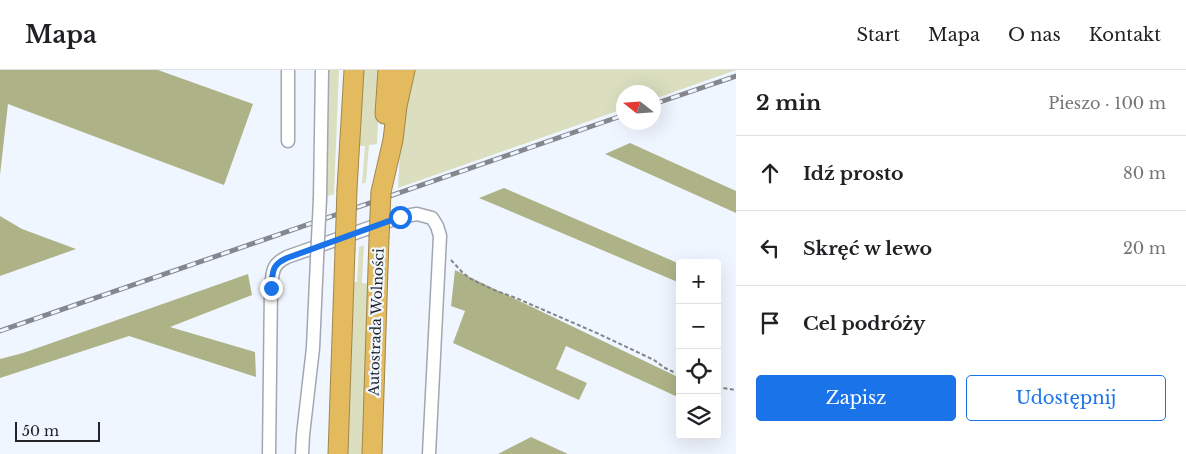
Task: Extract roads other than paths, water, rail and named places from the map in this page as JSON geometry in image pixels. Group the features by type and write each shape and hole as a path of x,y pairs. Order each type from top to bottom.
{"highway":[{"path":"338,454 344,250 354,70"},
{"name":"Autostrada Wolności","path":"372,454 379,238 388,70"},
{"path":"383,181 393,140 397,106 405,70"}],"street":[{"path":"288,70 288,141"},
{"path":"302,454 313,348 320,199 322,70"},
{"path":"269,454 271,288 273,270 279,262 287,258 400,217 417,214 432,218 440,236 429,454"}],"railway":[{"path":"661,102 736,76"},
{"path":"0,331 616,118"}]}
